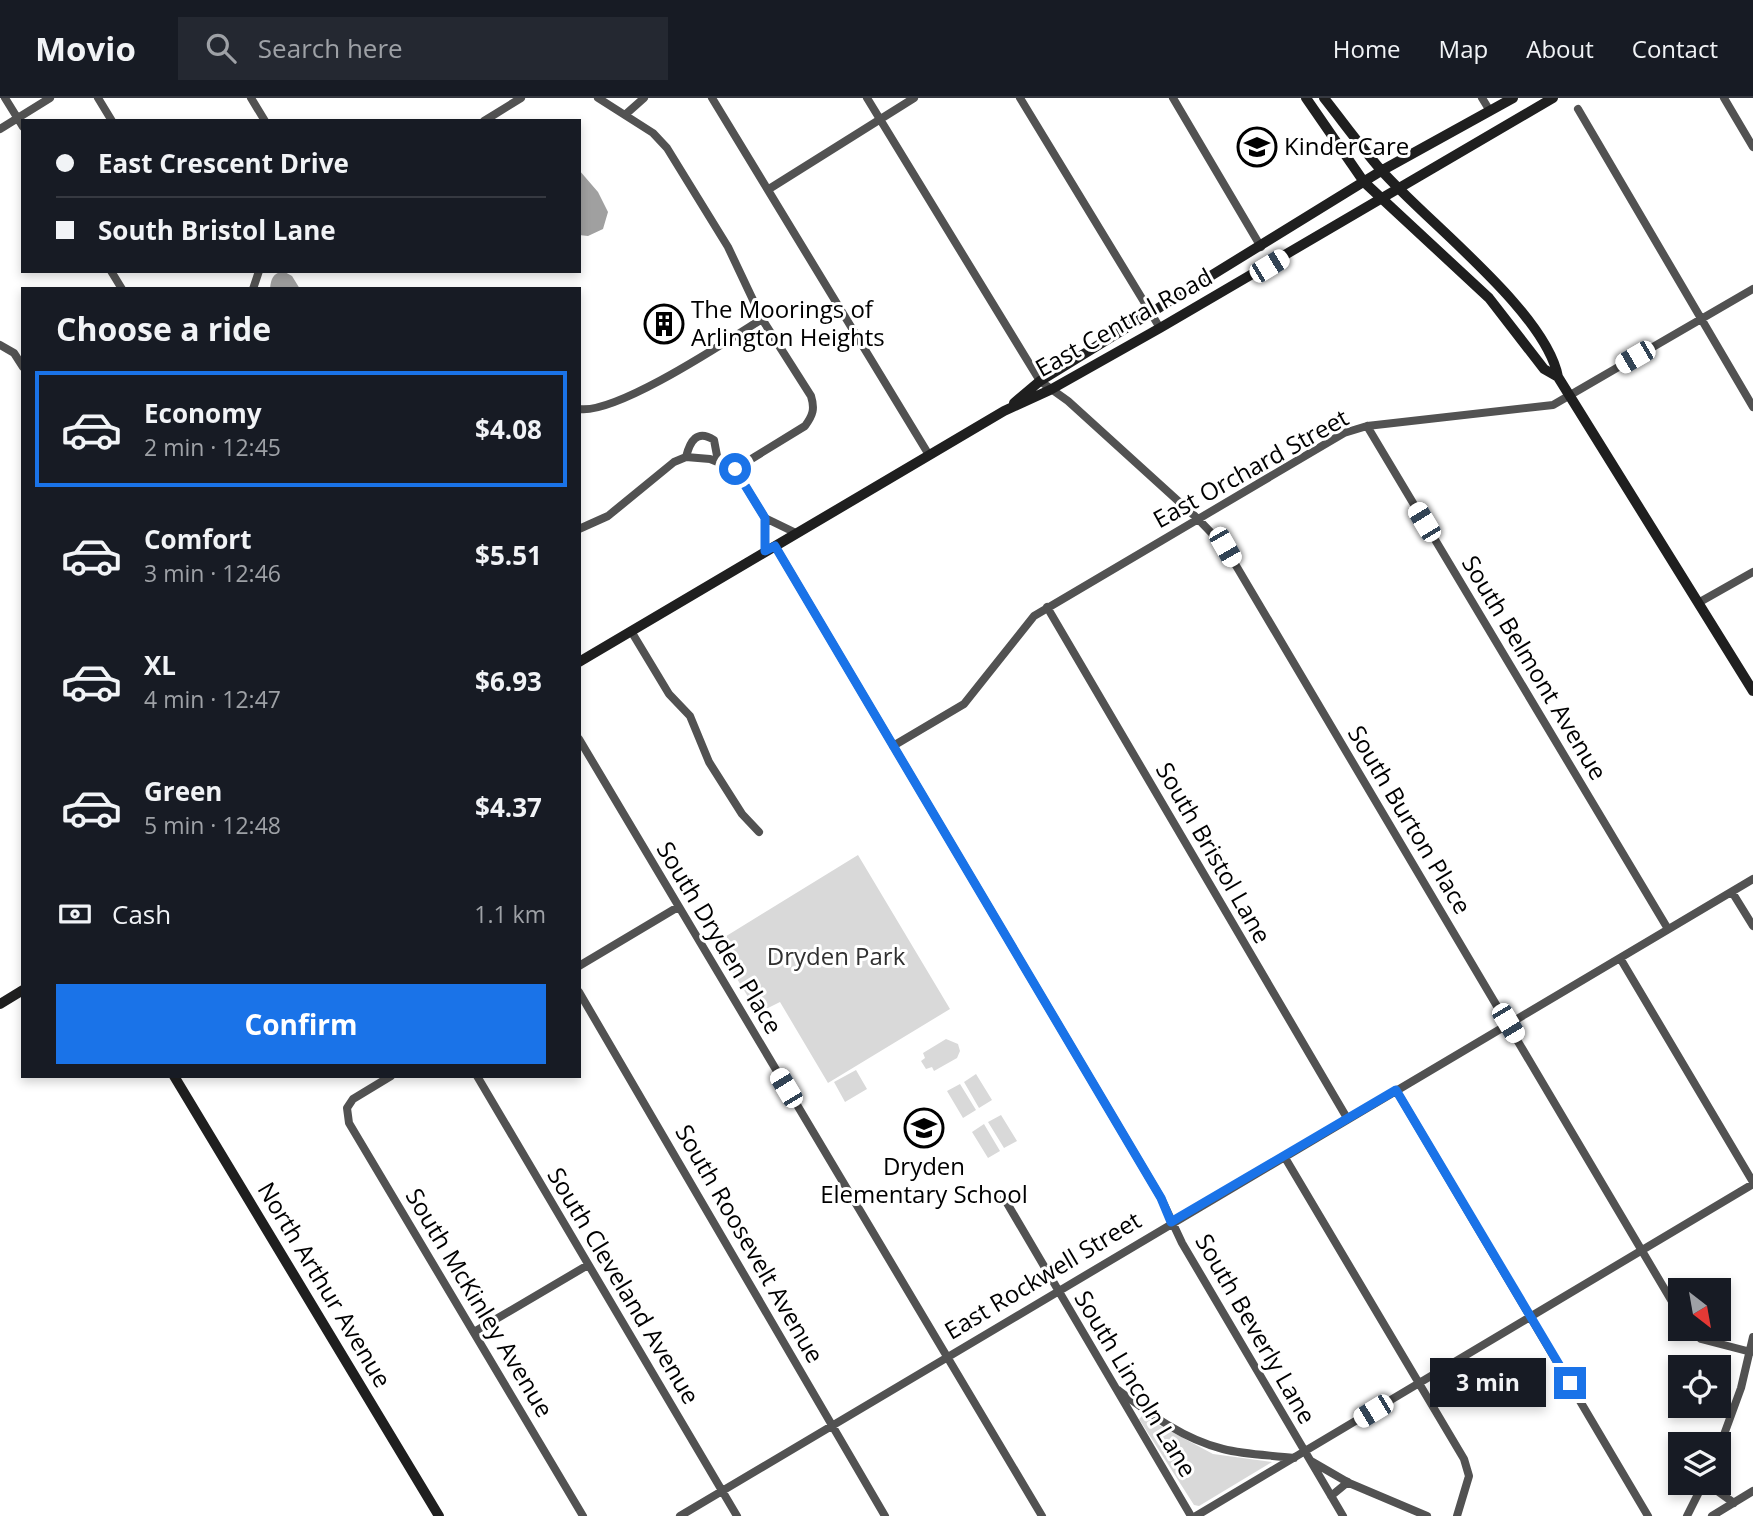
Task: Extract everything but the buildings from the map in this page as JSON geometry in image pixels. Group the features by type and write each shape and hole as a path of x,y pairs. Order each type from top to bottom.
{"main road":[{"path":"1306,98 1364,181 1489,298 1544,369 1558,377"},
{"path":"1324,98 1381,171 1504,290 1555,360 1558,377 1753,691"},
{"name":"East Central Road","path":"1004,411 1040,381 1364,181 1513,98"},
{"name":"East Central Road","path":"581,661 1004,411 1050,390 1160,328 1553,98"},
{"path":"0,1004 21,991"},
{"name":"North Arthur Avenue","path":"175,1078 439,1516"}],"street":[{"path":"5,98 21,124"},
{"path":"0,129 50,98"},
{"path":"98,98 111,119"},
{"path":"251,98 264,119"},
{"path":"487,119 521,98"},
{"path":"598,98 626,114 667,148 728,247 762,319 811,396 812,416 795,433 735,469"},
{"path":"626,114 645,98"},
{"path":"712,98 929,455"},
{"name":"South Burton Place","path":"867,98 1040,381 1068,401 1198,519 1225,547 1668,1294"},
{"path":"769,189 914,98"},
{"path":"1020,98 1160,328"},
{"path":"1173,98 1261,247"},
{"path":"1482,98 1490,111"},
{"path":"1724,98 1753,147"},
{"path":"1578,109 1753,407"},
{"name":"East Orchard Street","path":"892,746 964,704 1025,625 1047,607 1344,433 1367,426 1553,405 1753,289"},
{"path":"581,409 603,408 693,362 762,319"},
{"path":"0,345 14,354 21,364"},
{"name":"South Belmont Avenue","path":"1367,426 1668,929"},
{"path":"686,457 691,441 697,436 707,436 714,440 718,449 718,461"},
{"path":"581,528 608,516 665,468 686,457 718,461 735,469 765,518 770,549"},
{"path":"765,518 796,533"},
{"name":"South Beverly Lane","path":"770,549 892,746 1161,1198 1171,1222 1343,1516"},
{"path":"1698,603 1753,572"},
{"name":"South Bristol Lane","path":"1047,607 1347,1118"},
{"path":"631,631 669,694 690,716 709,762 736,804 759,832"},
{"name":"South Dryden Place","path":"581,743 1042,1516"},
{"name":"East Rockwell Street","path":"680,1516 1171,1222 1753,879"},
{"path":"1732,891 1753,926"},
{"path":"581,964 678,907"},
{"path":"1193,1516 1753,1183 1620,958"},
{"name":"South Roosevelt Avenue","path":"581,995 885,1516"},
{"name":"South McKinley Avenue","path":"388,1078 353,1099 347,1108 349,1124 583,1516"},
{"name":"South Cleveland Avenue","path":"478,1078 737,1516"},
{"path":"1396,1090 1648,1516"},
{"path":"1284,1156 1467,1467 1469,1476 1457,1516"},
{"name":"South Lincoln Lane","path":"1004,1198 1193,1516"},
{"path":"474,1332 588,1265"},
{"path":"1724,1432 1751,1352 1753,1337"},
{"path":"1709,1341 1751,1352"},
{"path":"1115,1388 1175,1430 1196,1439 1223,1449 1310,1461 1348,1482 1427,1516"},
{"path":"1331,1496 1348,1482"},
{"path":"1712,1516 1753,1491"},
{"path":"1687,1516 1698,1495"},
{"path":"1723,1495 1734,1503"}],"green space":[{"name":"Dryden Park","path":"858,855 950,1009 828,1083 780,1002 758,1013 715,943"},
{"path":"946,1039 958,1044 960,1051 957,1058 934,1071 932,1067 926,1069 921,1061 925,1058 923,1053"},
{"path":"856,1070 867,1089 845,1102 834,1082"},
{"path":"976,1074 992,1100 979,1108 964,1082"},
{"path":"960,1084 976,1110 963,1118 947,1091"},
{"path":"1001,1115 1017,1141 1004,1148 988,1122"},
{"path":"984,1124 1000,1151 988,1158 972,1132"},
{"path":"1142,1416 1213,1454 1272,1462 1199,1506 1194,1505 1139,1419"}],"shaded area":[{"path":"581,172 598,192 608,212 603,229 588,236 581,235"},
{"path":"287,273 292,276 299,287 270,287 273,277"}],"place":[{"name":"KinderCare","path":"1257,147"},
{"name":"The Moorings of Arlington Heights","path":"664,324"},
{"name":"Dryden Elementary School","path":"924,1128"}],"route":[{"path":"735,469 765,518 765,551 775,546 1161,1198 1171,1222 1396,1090 1570,1383"}]}
